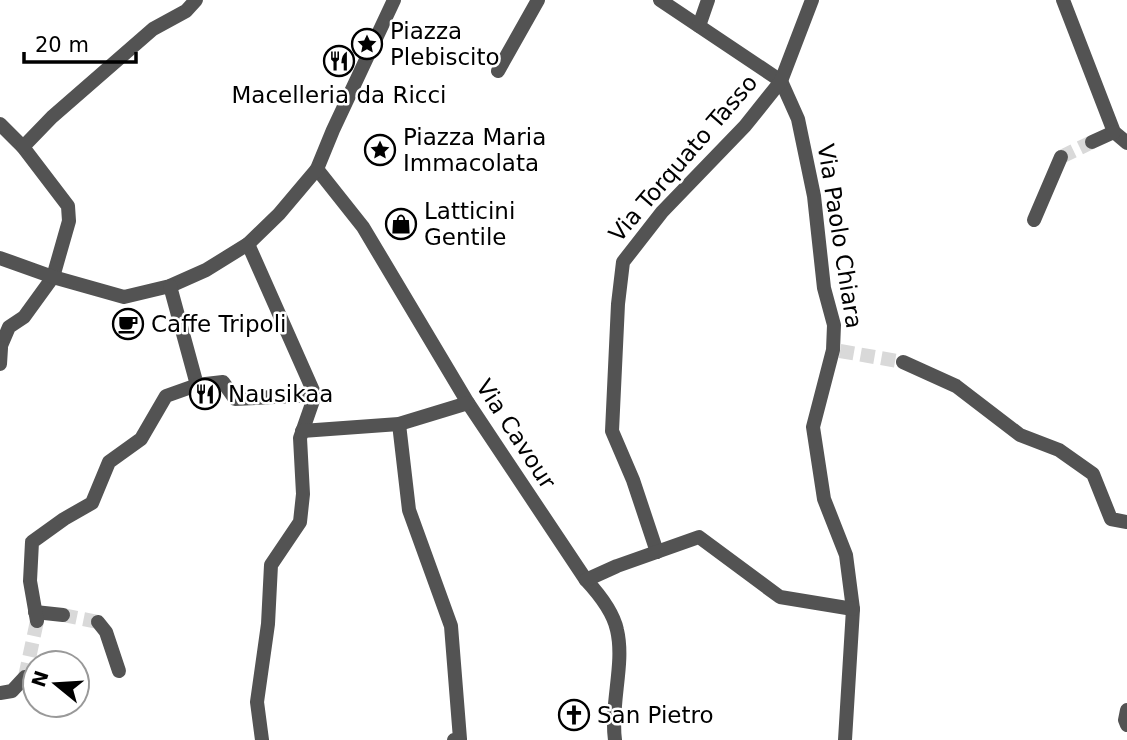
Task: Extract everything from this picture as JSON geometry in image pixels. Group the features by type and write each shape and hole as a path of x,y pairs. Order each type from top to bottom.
{"street":[{"path":"23,147 52,117 153,29 186,11 196,0"},
{"path":"0,258 124,298 170,286 206,270 248,244 317,169 394,0"},
{"path":"498,71 538,0"},
{"path":"660,0 781,81"},
{"path":"699,26 708,0"},
{"name":"Via Torquato Tasso","path":"657,552 634,480 612,431 618,304 623,262 662,212 745,126 781,81 812,0"},
{"path":"1063,0 1114,132 1127,143"},
{"name":"Via Paolo Chiara","path":"781,81 798,119 814,196 824,288 834,325 837,350 813,427 824,499 846,555 852,610 845,735"},
{"path":"0,124 23,147 68,206 69,221 53,277 24,317 9,327 0,348 0,364"},
{"path":"1092,142 1114,132"},
{"path":"1034,220 1061,157"},
{"name":"Via Cavour","path":"317,169 363,228 468,403 586,580 603,599 617,630 619,668 614,696 615,740"},
{"path":"248,244 315,395 300,438 303,495 300,522 271,565 268,624 257,702 262,740"},
{"path":"170,286 197,385"},
{"path":"903,362 956,386 1020,435 1059,450 1093,474 1111,519 1127,522"},
{"path":"63,615 36,617 30,580 32,542 92,503 109,462 141,439 166,396 197,385 223,382 235,399 315,395"},
{"path":"302,431 399,425 468,403"},
{"path":"399,425 409,510 451,626 457,739"},
{"path":"586,580 699,537 780,597 852,610"},
{"path":"98,622 106,632 119,671"},
{"path":"0,693 12,691 21,682"},
{"path":"1127,710 1127,725"}],"tunnel":[{"path":"1061,157 1092,142"},
{"path":"840,351 903,362"},
{"path":"63,615 98,622"},
{"path":"31,649 37,621"}],"place":[{"name":"Piazza Plebiscito","path":"367,44"},
{"name":"Macelleria da Ricci","path":"339,61"},
{"name":"Piazza Maria Immacolata","path":"380,150"},
{"name":"Latticini Gentile","path":"401,224"},
{"name":"Caffe Tripoli","path":"128,324"},
{"name":"Nausikaa","path":"205,394"},
{"name":"San Pietro","path":"574,715"}]}
